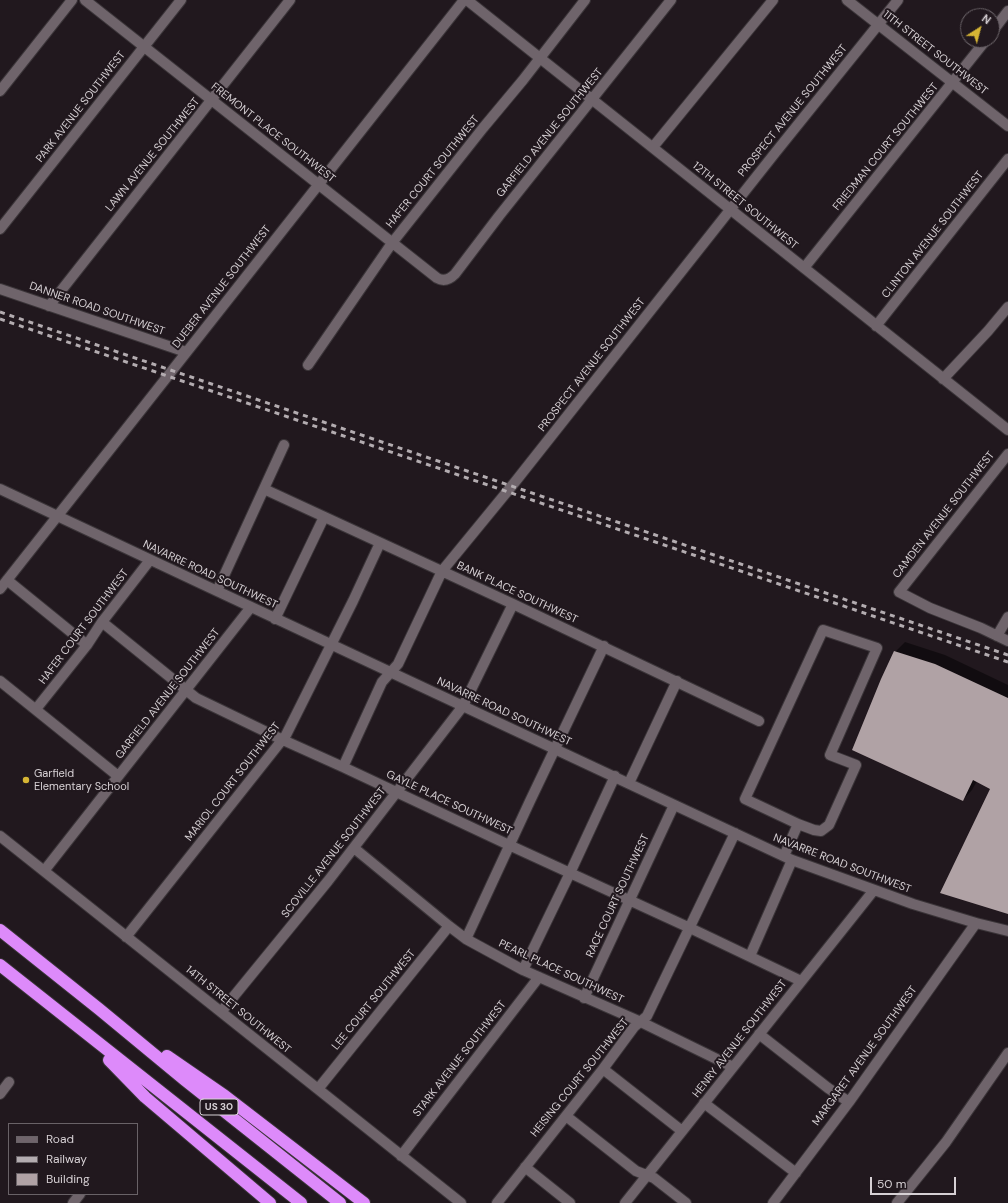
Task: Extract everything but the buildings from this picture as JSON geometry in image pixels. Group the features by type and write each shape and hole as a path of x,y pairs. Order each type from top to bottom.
{"highway":[{"name":"US 30","path":"0,930 340,1203"},
{"name":"US 30","path":"0,965 301,1203"},
{"path":"99,1009 225,1096 364,1203"},
{"path":"74,1024 145,1096 270,1203"}],"street":[{"path":"0,91 72,0"},
{"name":"FREMONT PLACE SOUTHWEST","path":"85,0 437,278 440,280 447,280"},
{"name":"PARK AVENUE SOUTHWEST","path":"0,229 181,0"},
{"name":"LAWN AVENUE SOUTHWEST","path":"49,306 290,0"},
{"name":"DUEBER AVENUE SOUTHWEST","path":"0,589 464,0"},
{"name":"12TH STREET SOUTHWEST","path":"467,0 1008,430"},
{"name":"HAFER COURT SOUTHWEST","path":"308,365 392,243 523,80 584,0"},
{"name":"GARFIELD AVENUE SOUTHWEST","path":"447,280 455,274 499,216 671,0"},
{"path":"653,147 773,0"},
{"name":"11TH STREET SOUTHWEST","path":"847,0 1008,126"},
{"name":"PROSPECT AVENUE SOUTHWEST","path":"343,767 382,682 398,664 442,571 515,482 730,209 898,0"},
{"path":"1000,22 1008,11"},
{"name":"FRIEDMAN COURT SOUTHWEST","path":"804,268 980,48"},
{"name":"CLINTON AVENUE SOUTHWEST","path":"876,326 1008,159"},
{"name":"DANNER ROAD SOUTHWEST","path":"0,289 186,352"},
{"path":"943,379 988,331 1008,307"},
{"path":"217,591 284,446"},
{"name":"CAMDEN AVENUE SOUTHWEST","path":"998,636 930,608 899,592 1008,454"},
{"name":"NAVARRE ROAD SOUTHWEST","path":"0,489 788,858 913,904 1008,931"},
{"name":"BANK PLACE SOUTHWEST","path":"264,489 604,646 760,721"},
{"path":"275,618 324,517"},
{"name":"MARIOL COURT SOUTHWEST","path":"126,937 286,736 332,645 380,542"},
{"name":"HAFER COURT SOUTHWEST","path":"36,709 87,645 102,622 150,560"},
{"path":"7,580 87,645"},
{"name":"SCOVILLE AVENUE SOUTHWEST","path":"221,1012 328,881 463,706 513,604"},
{"name":"GARFIELD AVENUE SOUTHWEST","path":"44,871 251,607"},
{"path":"1008,617 998,636 1008,641"},
{"name":"GAYLE PLACE SOUTHWEST","path":"102,622 196,698 283,740 398,792 509,846 630,900 801,981"},
{"path":"823,630 877,648 830,755 856,765 829,825 821,830 814,830 798,824 745,799 823,630"},
{"path":"466,939 604,646"},
{"path":"0,681 118,776"},
{"path":"628,783 677,681"},
{"path":"523,970 615,776"},
{"name":"RACE COURT SOUTHWEST","path":"584,998 674,805"},
{"path":"750,956 788,858 798,824"},
{"name":"HEISING COURT SOUTHWEST","path":"497,1203 603,1069 634,1027 647,1016 735,833"},
{"name":"14TH STREET SOUTHWEST","path":"0,836 461,1203"},
{"name":"PEARL PLACE SOUTHWEST","path":"354,848 466,939 523,970 641,1022 733,1066"},
{"name":"HENRY AVENUE SOUTHWEST","path":"625,1203 874,890"},
{"name":"MARGARET AVENUE SOUTHWEST","path":"773,1203 849,1102 976,923"},
{"name":"LEE COURT SOUTHWEST","path":"318,1089 449,926"},
{"name":"STARK AVENUE SOUTHWEST","path":"401,1156 539,977"},
{"path":"758,1034 828,1088 849,1102"},
{"path":"896,1203 946,1142 1008,1053"},
{"path":"603,1069 682,1131"},
{"path":"0,1094 9,1082"},
{"path":"704,1103 796,1173"},
{"path":"566,1116 636,1171 654,1178 686,1203"},
{"path":"525,1167 570,1203"},
{"path":"73,1203 79,1195"}],"railway":[{"path":"0,312 1008,655"},
{"path":"0,319 1008,662"}],"place":[{"name":"Garfield Elementary School","path":"26,780"}]}
